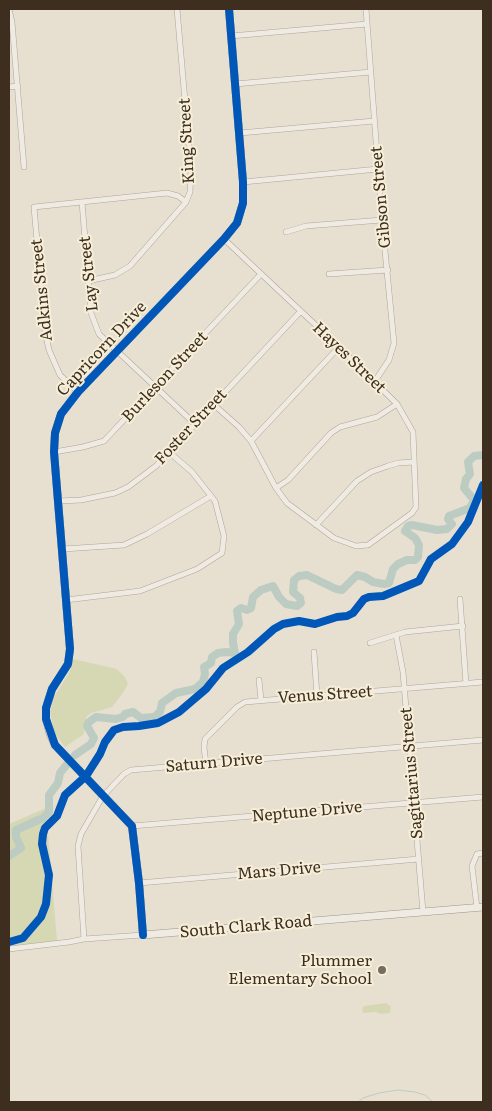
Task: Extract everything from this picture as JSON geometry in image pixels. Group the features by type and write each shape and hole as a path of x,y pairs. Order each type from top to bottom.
{"street":[{"path":"9,9 12,22 24,168"},
{"name":"King Street","path":"88,281 115,275 130,266 186,202 190,192 191,170 177,9"},
{"name":"Capricorn Drive","path":"132,826 55,745 46,719 46,708 52,689 68,664 70,649 54,452 55,433 62,414 78,392 224,239 237,222 243,203 243,182 229,9"},
{"name":"Gibson Street","path":"366,9 382,220 394,343 389,360 375,381"},
{"path":"231,36 366,24"},
{"path":"235,84 370,72"},
{"path":"9,87 18,86"},
{"path":"240,134 374,121"},
{"path":"243,182 378,169"},
{"path":"82,202 167,193 178,196 186,202"},
{"name":"Adkins Street","path":"78,392 60,375 49,350 45,332 34,207 82,202"},
{"name":"Lay Street","path":"82,202 91,313 99,334 194,424"},
{"path":"286,232 306,226 382,220"},
{"name":"Hayes Street","path":"224,239 375,381 397,404 413,432 416,507 412,513 368,545 356,546 334,538 316,525"},
{"path":"329,274 388,270"},
{"name":"Burleson Street","path":"54,452 83,448 104,441 261,274"},
{"name":"Foster Street","path":"59,501 81,500 128,488 156,466 300,312"},
{"path":"251,441 339,347"},
{"path":"213,404 239,427 251,441 276,488 287,503 316,525 357,481 372,472 388,466 414,462"},
{"path":"276,488 288,480 332,433 340,427 377,417 397,404"},
{"path":"66,600 140,591 196,570 222,553 224,536 215,501 192,472 169,452"},
{"path":"62,549 124,545 147,534 211,496"},
{"path":"460,599 466,684"},
{"path":"370,643 405,632 463,626"},
{"name":"Sagittarius Street","path":"396,635 401,655 405,689 423,912"},
{"path":"314,652 317,696"},
{"path":"259,680 261,700"},
{"name":"Venus Street","path":"206,764 205,739 237,707 245,702 483,682"},
{"name":"Saturn Drive","path":"84,939 78,846 82,834 103,796 124,774 131,770 483,740"},
{"name":"Neptune Drive","path":"132,826 483,797"},
{"path":"132,826 143,935"},
{"path":"480,908 472,866 477,854 483,852"},
{"name":"Mars Drive","path":"139,883 419,859"},
{"name":"South Clark Road","path":"9,949 84,939 480,908"}],"green space":[{"path":"73,659 117,669 125,677 128,684 112,707 91,713 86,717 84,734 65,747 54,732 50,712 54,697 69,673"},
{"path":"46,808 57,941 9,946 9,824"},
{"path":"386,1003 391,1007 390,1013 363,1013 362,1009 364,1006"}],"waterway":[{"path":"75,755 91,744 94,738 87,726 96,717 116,719 133,712 141,718 154,717 160,712 162,703 176,693 195,689 203,682 204,667 211,663 212,657 218,653 235,653 233,634 239,624 237,611 241,608 247,610 251,608 253,597 261,590 273,586 279,597 286,604 297,606 301,603 300,598 293,592 294,580 299,576 307,575 342,590 357,575 373,582 389,583 393,569 398,564 407,560 415,560 418,557 419,545 415,538 405,531 408,526 412,525 437,530 447,529 452,524 448,519 449,516 470,508 474,500 464,488 466,479 470,474 468,462 474,456 483,455"},
{"path":"9,856 21,848 16,837 16,830 43,818 49,812 49,795 58,783 60,773 68,763"},
{"path":"358,1102 363,1098 379,1093 398,1090 425,1095 433,1102"}],"cycle path":[{"path":"143,935 132,826 55,745 46,719 46,708 52,689 68,664 70,649 54,452 55,433 61,414 78,392 237,223 243,203 243,182 229,9"},
{"path":"9,942 23,938 41,917 46,904 49,875 42,844 45,828 57,816 65,795 86,776 114,730 123,727 158,723 179,712 206,689 223,668 248,652 274,629 283,624 299,621 315,624 347,616 353,613 364,599 383,596 419,581 431,559 452,544 468,522 483,485"}],"place":[{"name":"Plummer Elementary School","path":"382,970"}]}
